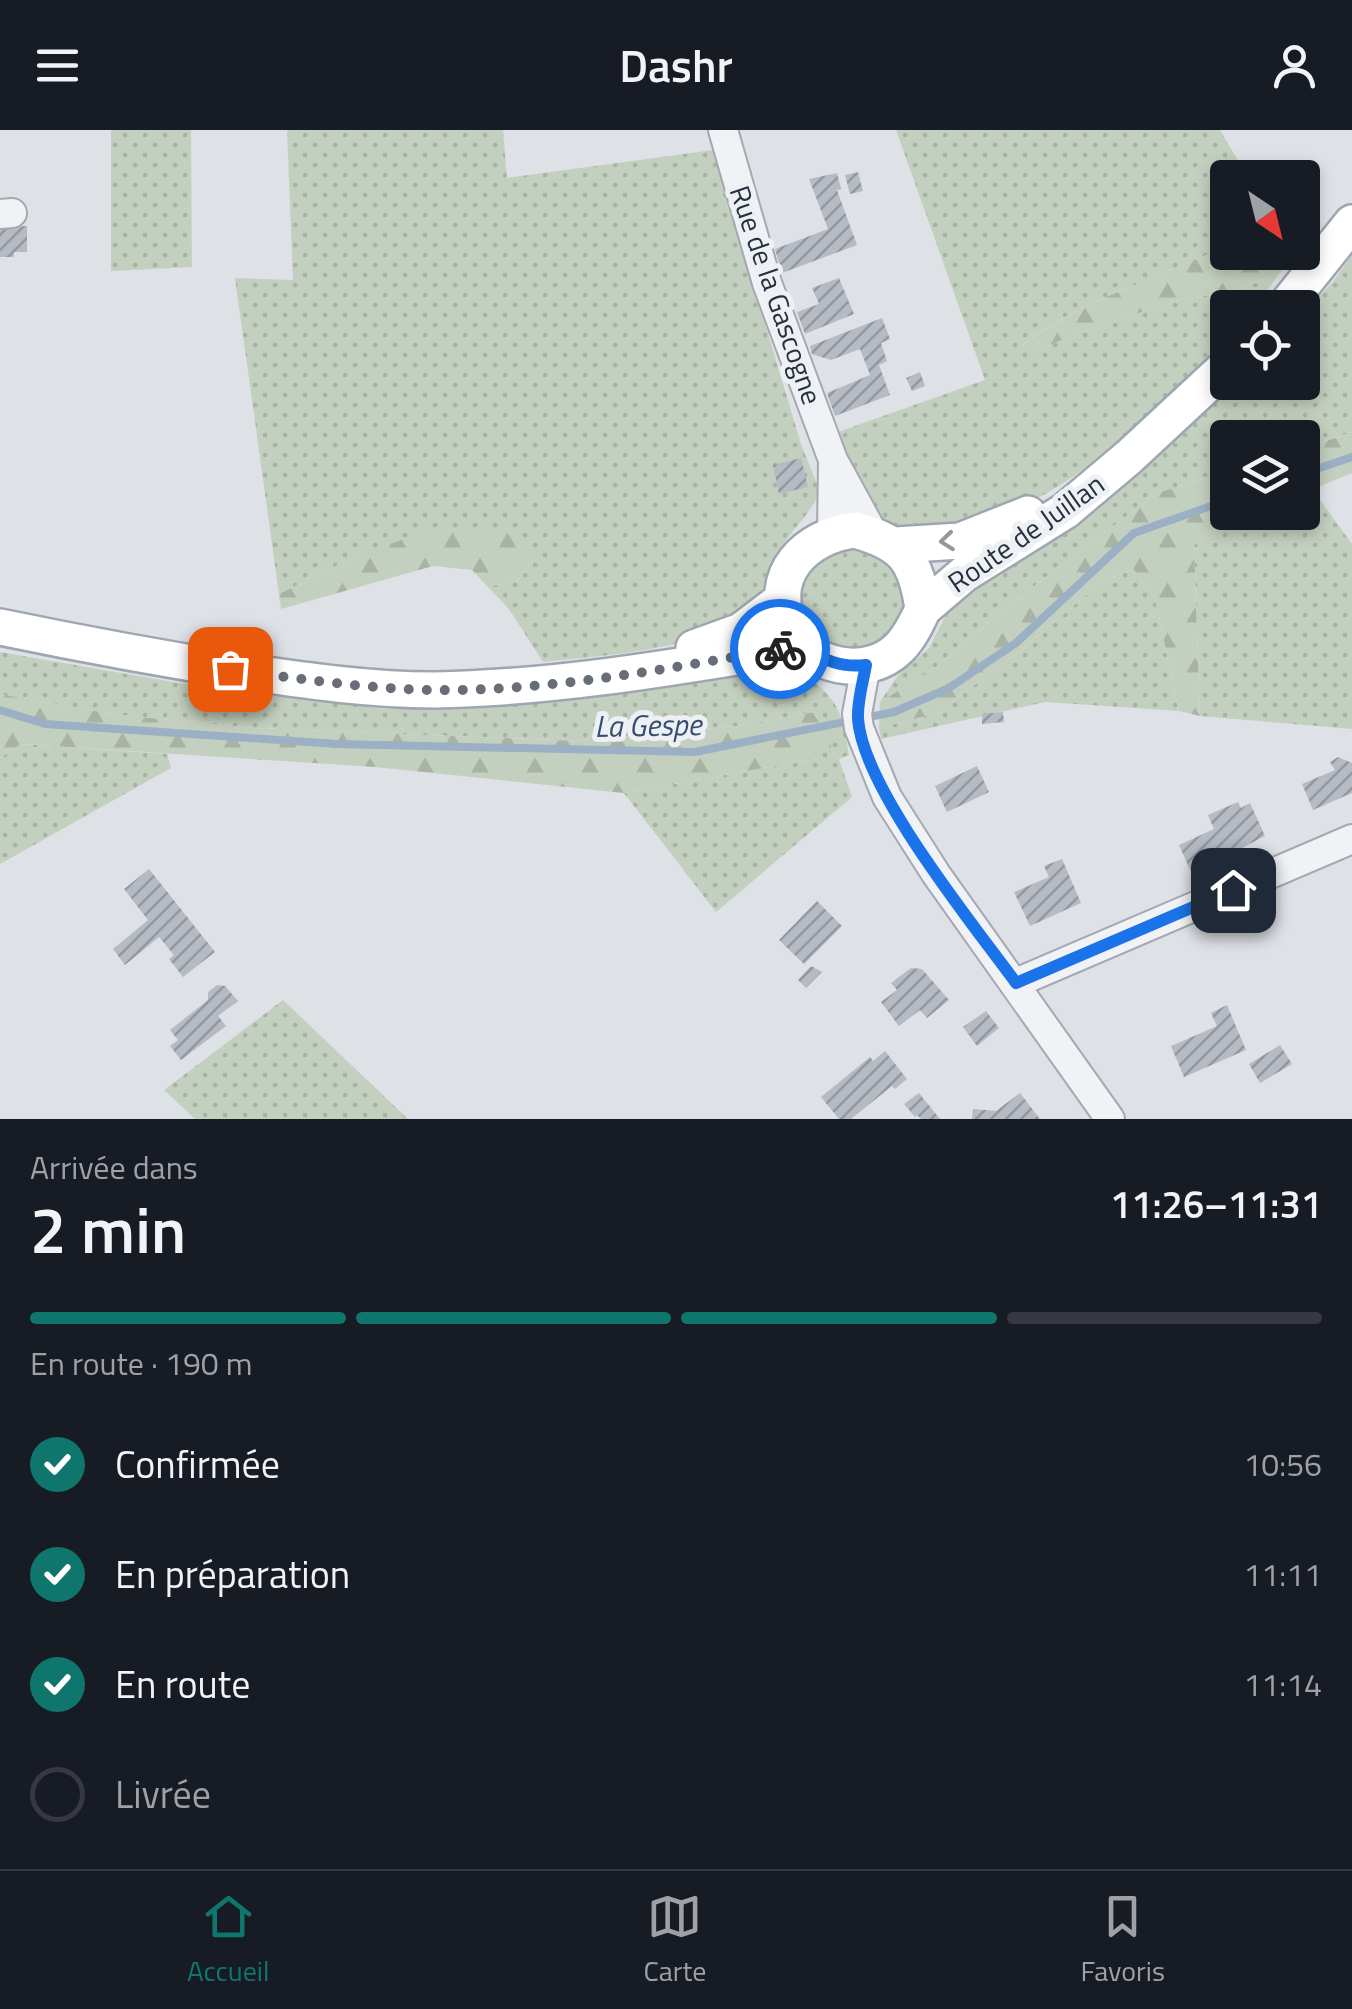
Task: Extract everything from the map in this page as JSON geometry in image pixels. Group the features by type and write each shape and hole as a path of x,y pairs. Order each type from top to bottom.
{"main road":[{"path":"1298,290 1352,223"},
{"name":"Route de Juillan","path":"923,608 964,574 1064,511 1210,381"},
{"name":"Route de Juillan","path":"885,540 960,541 1018,520 1129,457"},
{"path":"855,530 885,540 912,564 923,608 901,646 889,656 850,667 826,662 802,646 789,626 784,599 795,561 811,543 832,533 855,530"},
{"path":"622,675 741,630 784,599"},
{"path":"0,627 161,659 334,685 432,690 521,686 622,675 802,646"}],"street":[{"name":"Rue de la Gascogne","path":"723,130 767,283 833,460 885,540"},
{"name":"Rue de la Gascogne","path":"832,533 833,460"},
{"path":"866,665 860,728 887,797 1110,1119"},
{"path":"1016,983 1352,839"}],"green space":[{"path":"111,130 191,130 192,267 111,271"},
{"path":"287,130 503,130 507,178 713,150 801,444 820,492 782,547 760,594 744,615 726,627 676,644 543,662 509,609 488,587 519,580 536,556 361,554 279,594 235,278 293,280"},
{"path":"896,130 1220,130 1238,160 1210,160 1210,253 1071,314 1022,345 1031,353 1086,330 1185,298 1210,295 1210,357 1132,432 1094,462 1015,510 974,524 933,531 902,532 889,526 869,504 835,433 985,380"},
{"path":"1210,253 1210,270 1282,270 1237,290 1210,290 1210,295 1185,298 1086,330 1031,353 1021,346 1071,314"},
{"path":"1352,255 1352,432 1320,443 1320,420 1210,420 1210,477 1157,493 1003,610 934,669 880,702 899,674 929,648 955,597 1026,552 1168,445 1214,400 1320,400 1320,295"},
{"path":"1279,274 1268,290 1237,290"},
{"path":"1352,432 1352,473 1320,486 1320,443"},
{"path":"1210,477 1210,530 1224,530 1194,545 1200,716 1179,711 1155,598 1133,569 1103,581 937,713 879,728 880,702 934,669 1003,610 1157,493"},
{"path":"1320,500 1352,544 1352,729 1200,716 1194,545 1224,530 1320,530"},
{"path":"433,529 505,533 532,543 536,556 519,580 488,587 472,570 433,566 281,609 279,594 361,554"},
{"path":"857,545 898,565 910,606 889,644 853,655 817,639 808,628 801,603 813,566 834,550"},
{"path":"1133,569 1155,598 1179,711 1045,702 881,739 879,728 937,713 1103,581"},
{"path":"0,652 179,683 384,709 575,696 783,662 812,680 837,708 849,755 839,759 852,797 716,912 624,793 808,760 815,712 738,726 581,741 253,728 119,715 0,694"},
{"path":"0,694 119,715 253,728 580,741 738,726 815,712 832,732 831,747 808,760 624,793 375,767 21,744 0,758"},
{"path":"21,744 167,754 171,768 0,864 0,758"},
{"path":"283,1000 408,1119 195,1119 164,1090"}],"building":[{"path":"858,172 863,191 850,194 845,175"},
{"path":"837,173 841,189 837,190 857,245 782,273 775,249 828,229 809,179"},
{"path":"27,226 27,252 0,257 0,227"},
{"path":"839,278 854,314 805,334 797,312 819,304 812,288"},
{"path":"882,318 890,339 881,343 887,361 879,365 890,395 835,416 827,393 870,375 860,349 831,360 812,354 810,346"},
{"path":"920,372 925,386 912,391 906,378"},
{"path":"801,458 808,487 779,494 773,465"},
{"path":"1003,712 1004,722 982,724 982,714"},
{"path":"1338,757 1352,763 1352,793 1313,810 1302,784 1335,770 1330,762"},
{"path":"977,766 989,792 947,812 935,786"},
{"path":"1238,802 1241,808 1250,803 1265,836 1192,874 1179,845 1214,829 1208,815"},
{"path":"1062,859 1081,903 1030,926 1014,892 1049,877 1044,866"},
{"path":"149,869 215,952 183,977 169,959 174,955 159,937 125,965 113,949 148,920 124,889"},
{"path":"817,901 842,926 804,964 779,940"},
{"path":"811,966 822,972 806,988 798,980"},
{"path":"911,968 922,969 949,1000 927,1018 920,1010 899,1026 881,1002 897,990 891,983"},
{"path":"217,985 225,986 238,1001 218,1016 226,1026 181,1060 170,1046 178,1040 170,1030 208,1000 208,992"},
{"path":"1227,1005 1246,1050 1184,1077 1171,1046 1217,1026 1211,1013"},
{"path":"986,1011 999,1028 977,1046 963,1027"},
{"path":"1280,1045 1292,1064 1260,1083 1249,1064"},
{"path":"885,1051 907,1079 895,1089 892,1086 851,1119 839,1119 821,1097 870,1057 873,1061"},
{"path":"919,1093 940,1119 915,1117 904,1104"},
{"path":"1020,1093 1040,1119 972,1119 973,1109 996,1111"}],"waterway":[{"name":"La Gespe","path":"1320,468 1352,457"},
{"name":"La Gespe","path":"0,710 45,724 336,744 695,752 894,712 949,688 1016,643 1134,533 1210,506"}],"way so far":[{"path":"230,669 334,685 432,690 521,686 622,675 780,649"}],"route":[{"path":"780,649 802,646 826,662 850,667 866,665 857,714 859,728 887,797 936,874 1016,983 1233,890"}]}
